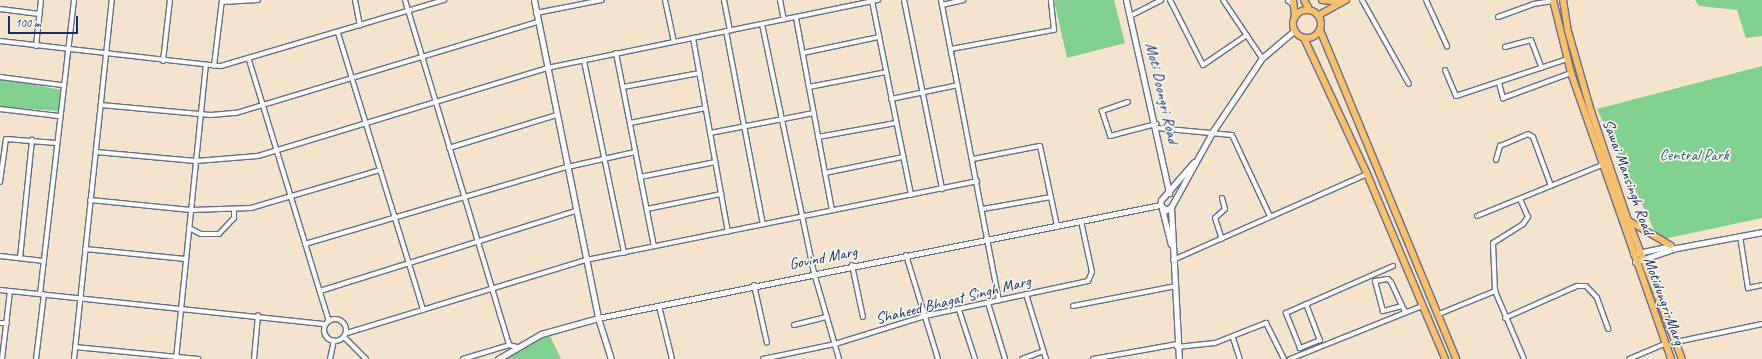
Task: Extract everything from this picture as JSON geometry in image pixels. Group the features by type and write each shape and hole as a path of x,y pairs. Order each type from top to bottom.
{"main road":[{"path":"1304,0 1309,9 1319,15"},
{"path":"1322,0 1344,1"},
{"name":"Sawai Mansingh Road","path":"1563,0 1577,64 1628,220 1682,359"},
{"path":"1291,1 1295,16 1295,30 1304,38 1367,174 1444,359"},
{"path":"1319,15 1344,1"},
{"name":"Motidungri Marg","path":"1553,1 1571,74 1635,262 1671,359"},
{"path":"1295,16 1309,9"},
{"path":"1319,15 1320,30 1439,314 1456,359"},
{"path":"1304,38 1314,36 1320,30"},
{"path":"1383,213 1394,208"},
{"path":"1628,220 1673,247"}],"street":[{"path":"36,46 41,0"},
{"path":"36,359 44,261 62,85 74,0"},
{"path":"74,359 112,0"},
{"path":"163,61 170,0"},
{"path":"214,66 222,1 258,0"},
{"path":"355,0 360,26"},
{"path":"405,0 421,58 509,345"},
{"path":"0,41 106,55 214,66 249,60 444,0"},
{"path":"534,0 598,318 611,359"},
{"path":"536,13 602,0"},
{"path":"665,0 674,42"},
{"path":"724,0 744,128 763,225"},
{"path":"780,0 784,20"},
{"path":"96,152 196,161 243,159 547,68 878,0"},
{"path":"904,0 942,188"},
{"path":"963,0 942,2 999,300"},
{"path":"951,49 1054,30 1051,0"},
{"name":"Moti Doongri Road","path":"1126,0 1156,126 1168,195"},
{"path":"1130,16 1161,0"},
{"path":"1170,0 1203,65 1247,34"},
{"path":"1224,0 1262,58"},
{"path":"1362,0 1409,84"},
{"path":"1426,0 1447,46"},
{"path":"872,1 911,195"},
{"path":"1498,17 1533,4 1553,1"},
{"path":"0,9 40,14"},
{"path":"796,18 832,210"},
{"path":"101,105 224,115 353,79 538,22"},
{"path":"762,24 814,273 840,359"},
{"path":"1172,204 1213,131 1262,58 1295,30"},
{"path":"338,33 423,309"},
{"path":"803,53 879,37"},
{"path":"693,38 728,232"},
{"path":"1505,47 1530,40 1542,68"},
{"path":"616,54 654,246"},
{"path":"1445,70 1456,96 1499,83 1567,59"},
{"path":"249,60 328,319"},
{"path":"584,61 624,253"},
{"path":"176,358 206,66"},
{"path":"809,87 886,72"},
{"path":"623,87 700,73"},
{"path":"1499,83 1503,98 1571,74"},
{"path":"0,77 62,85"},
{"path":"891,99 958,85"},
{"path":"1128,102 1102,111 1110,136 1156,126 1225,132 1239,143 1270,216"},
{"path":"0,108 59,116"},
{"path":"630,123 706,108"},
{"path":"710,133 744,128 814,113"},
{"path":"449,148 557,115"},
{"path":"818,137 896,123"},
{"path":"1496,160 1500,146 1528,134 1533,137 1551,186"},
{"path":"0,182 6,139 56,143"},
{"path":"20,258 32,140"},
{"path":"973,159 1040,146 1057,226"},
{"path":"305,244 464,196 567,167 605,160 635,152"},
{"path":"825,173 903,157"},
{"path":"1173,248 1161,207 1168,195 1198,157"},
{"path":"640,177 716,162"},
{"path":"1477,216 1602,165"},
{"path":"90,200 191,210 234,210 291,198 380,170"},
{"path":"1173,260 1367,174"},
{"path":"346,333 586,260 977,182"},
{"path":"647,209 721,194"},
{"path":"1168,195 1172,204 1173,260 1176,286 1179,359"},
{"path":"982,209 1051,197"},
{"path":"1222,198 1225,209 1215,218 1222,239"},
{"path":"1520,199 1528,217 1523,224 1493,243 1495,291 1505,318 1524,359"},
{"name":"Govind Marg","path":"498,359 541,334 598,318 852,265 1172,204"},
{"path":"189,228 201,234 219,234 234,218 234,210"},
{"path":"320,291 576,211"},
{"name":"Shaheed Bhagat Singh Marg","path":"763,359 835,344 925,316 959,310 1091,277 1081,221"},
{"path":"1633,254 1641,251 1762,232"},
{"path":"1740,236 1748,288 1762,285"},
{"path":"1635,262 1673,247"},
{"path":"85,249 186,259"},
{"path":"906,255 938,359"},
{"path":"0,256 44,261"},
{"path":"852,265 863,317"},
{"path":"1306,304 1320,340 1300,348 1284,316 1306,304 1393,266"},
{"path":"1402,306 1383,312 1375,281 1388,278 1402,306 1405,313"},
{"path":"754,285 767,343"},
{"path":"1073,306 1176,286"},
{"path":"1505,318 1577,286 1586,286 1597,298 1608,329"},
{"path":"0,290 258,315 323,324"},
{"path":"2,359 10,290"},
{"path":"1439,314 1495,291"},
{"path":"1026,294 1046,359"},
{"path":"988,303 1005,359"},
{"path":"659,306 672,359"},
{"path":"1290,359 1422,306"},
{"path":"959,310 975,359"},
{"path":"254,359 258,315"},
{"path":"794,325 827,317"},
{"path":"323,324 328,319"},
{"path":"328,319 336,320 346,333"},
{"path":"0,323 6,323"},
{"path":"1093,359 1233,338 1266,323 1284,359"},
{"path":"323,324 324,332 334,340 344,338"},
{"path":"1676,342 1762,324"},
{"path":"344,338 346,333"},
{"path":"344,338 366,359"},
{"path":"1233,338 1240,359"},
{"path":"330,359 334,340"},
{"path":"1630,359 1665,344"},
{"path":"463,359 509,345 517,347"},
{"path":"75,348 198,359"},
{"path":"1022,359 1044,352"}],"green space":[{"path":"1054,0 1114,0 1125,43 1067,58"},
{"path":"1695,0 1762,0 1762,36 1746,38 1737,10 1699,6"},
{"name":"Central Park","path":"1762,66 1762,218 1659,240 1597,109"},
{"path":"0,78 61,90 59,111 0,107"},
{"path":"550,336 561,359 506,359 536,338"}]}
